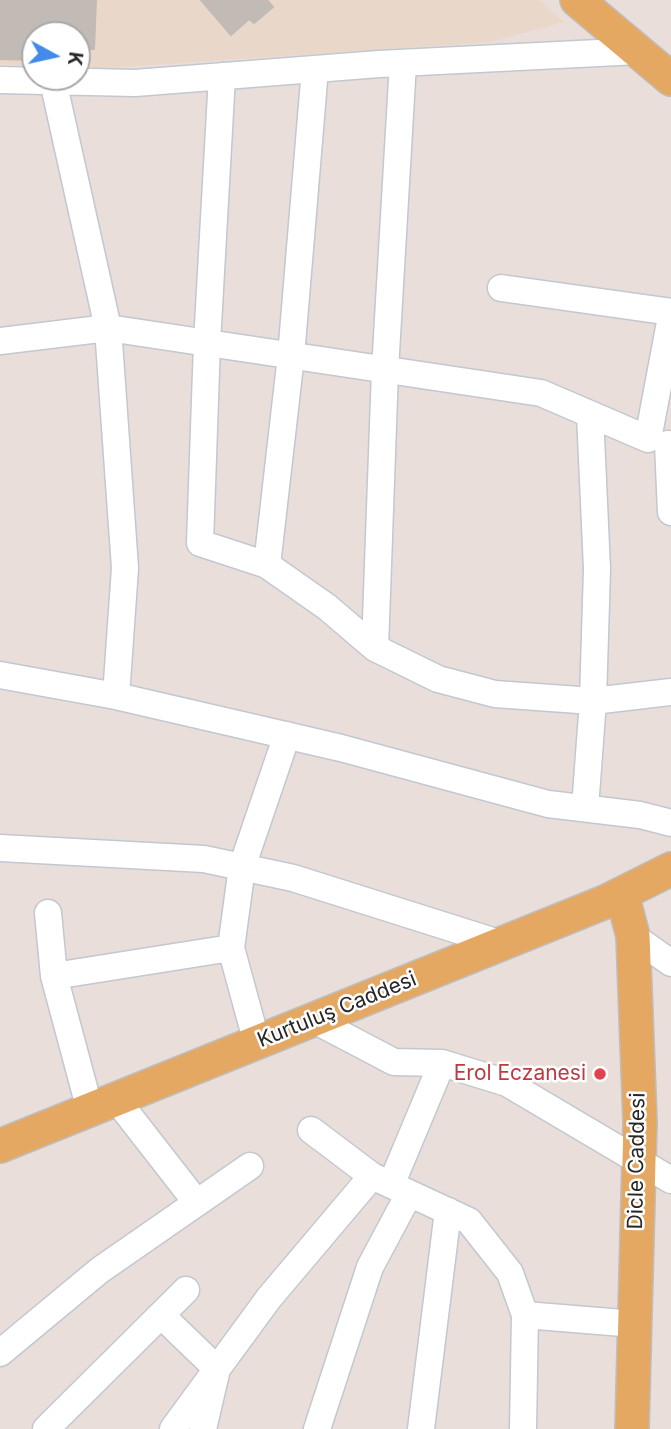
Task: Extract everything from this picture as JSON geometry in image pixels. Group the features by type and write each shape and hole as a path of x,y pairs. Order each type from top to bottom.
{"main road":[{"path":"577,0 671,79"},
{"name":"Kurtuluş Caddesi","path":"0,1146 502,944 622,894 671,869"},
{"name":"Dicle Caddesi","path":"622,894 633,936 640,1122 632,1429"}],"street":[{"path":"91,81 135,82 403,63 638,51"},
{"path":"375,648 385,370 403,63"},
{"path":"267,565 291,356 315,69"},
{"path":"222,76 207,343 200,543 267,565 327,607 375,648 438,679 495,694 593,701 671,692"},
{"path":"0,80 21,80"},
{"path":"55,91 108,328 125,568 116,696"},
{"path":"501,288 671,314 662,443 671,512"},
{"path":"0,341 108,328 541,393 662,443"},
{"path":"585,808 593,701 597,569 590,414"},
{"path":"0,675 116,696 288,735 548,804 640,815 671,823"},
{"path":"257,1043 231,948 242,867 288,735"},
{"path":"0,848 204,859 293,878 502,944"},
{"path":"48,913 54,976 103,1104 197,1203"},
{"path":"633,936 671,963"},
{"path":"54,976 231,948"},
{"path":"314,1020 394,1062 442,1063 507,1083 671,1180"},
{"path":"317,1429 370,1266 391,1185 442,1063"},
{"path":"311,1130 391,1185 468,1221 510,1273 525,1315 523,1429"},
{"path":"0,1353 100,1270 250,1166"},
{"path":"173,1429 269,1298 391,1185"},
{"path":"421,1429 448,1211"},
{"path":"46,1429 186,1290"},
{"path":"161,1315 217,1369"},
{"path":"525,1315 635,1324"},
{"path":"203,1429 217,1369"}],"shaded area":[{"path":"0,0 539,0 564,22 491,42 94,69 91,69 91,21 21,21 21,65 0,64"}],"building":[{"path":"0,0 96,0 94,49 91,49 91,21 21,21 21,60 0,59"},
{"path":"201,0 267,0 273,7 254,23 249,19 231,35"}],"place":[{"name":"Erol Eczanesi","path":"600,1074"}]}
